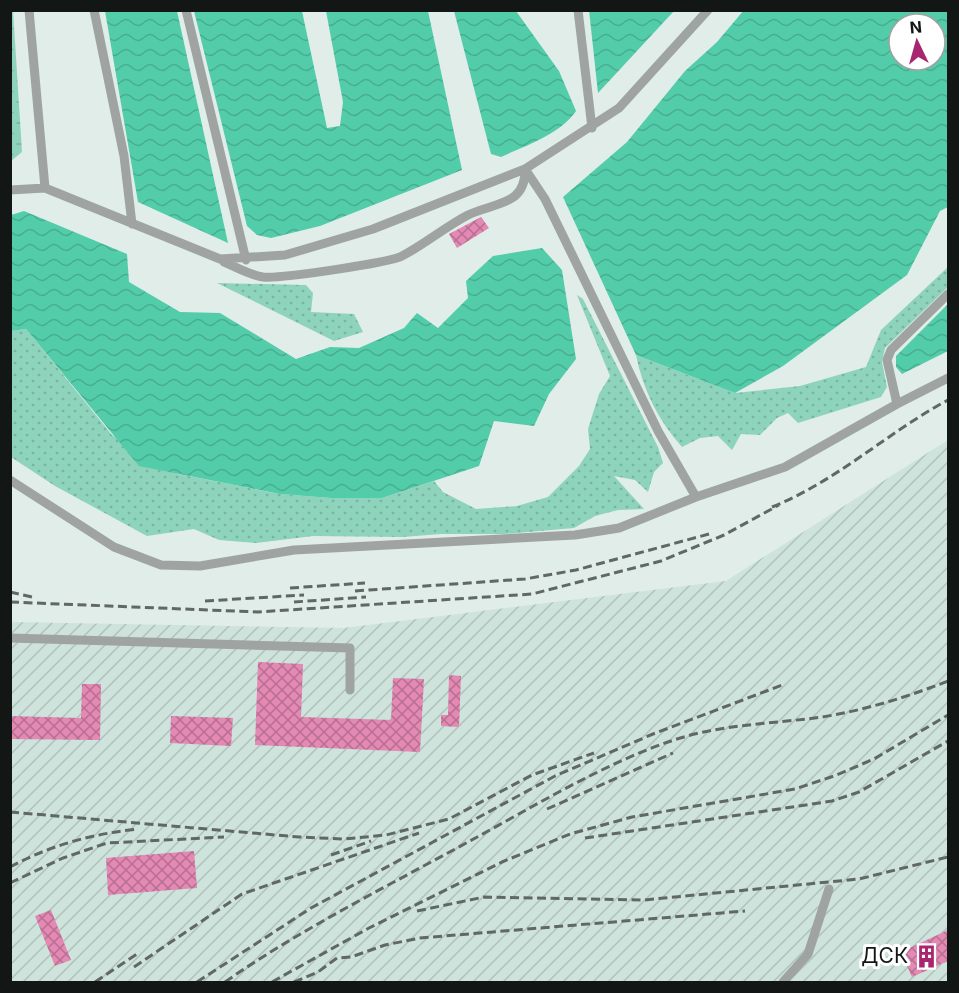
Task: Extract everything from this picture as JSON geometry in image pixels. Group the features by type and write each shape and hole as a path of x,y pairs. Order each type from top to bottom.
{"lane":[{"path":"29,10 45,188"},
{"path":"94,10 124,156 132,224"},
{"path":"186,10 246,260"},
{"path":"578,10 592,128"},
{"path":"220,259 246,260 285,255 373,229 525,169 592,128 619,108 708,10"},
{"path":"10,190 45,188 262,277 286,277 400,257 467,216 511,200 521,193 525,182 525,169"},
{"path":"525,169 545,199 658,431 696,497"},
{"path":"897,404 887,360 891,350 948,294"},
{"path":"10,480 114,547 161,565 200,566 294,550 575,535 619,528 696,497 785,468 897,404 948,378"},
{"path":"10,638 350,648 350,690"},
{"path":"783,982 808,954 829,888"}],"shaded area":[{"path":"948,440 948,982 11,982 11,622 344,628 726,581"}],"green space":[{"path":"13,10 22,152 11,161 10,11"},
{"path":"948,267 948,287 885,348 882,362 887,387 881,397 798,423 788,413 777,418 760,435 741,434 732,450 718,436 700,438 682,447 659,415 647,392 636,355 735,393 800,386 866,367 881,330"},
{"path":"217,283 306,285 313,293 311,312 354,314 363,332 334,341"},
{"path":"577,295 583,299 658,447 663,463 654,472 648,492 635,480 614,476 644,509 618,510 595,516 574,528 504,534 441,534 402,537 313,536 256,543 219,540 194,529 147,536 55,486 11,457 10,331 26,329 112,435 178,474 280,494 331,498 382,498 434,481 443,492 476,509 517,506 548,497 579,466 590,449 588,429 599,394 610,376"}],"water":[{"path":"589,10 674,10 674,11 598,93"},
{"path":"744,10 948,11 948,207 940,211 907,275 783,366 735,393 636,355 563,197 627,142 685,71 717,42"},
{"path":"105,11 177,11 228,243 138,202"},
{"path":"194,11 302,11 327,128 340,126 343,102 326,11 428,11 462,170 320,226 271,238 257,235 247,226"},
{"path":"454,11 516,11 559,71 576,111 561,127 501,157 491,154"},
{"path":"24,211 127,254 129,282 180,312 220,313 296,359 330,347 359,348 404,328 417,313 438,328 468,298 466,281 493,256 542,248 562,270 576,359 549,394 534,426 494,421 479,466 382,498 331,498 280,494 139,466 26,329 11,331 11,215"},
{"path":"948,304 948,351 902,374 896,367 896,356"}],"building":[{"path":"481,217 489,228 457,248 449,234"},
{"path":"258,662 303,664 301,717 391,720 393,678 424,679 420,752 255,745"},
{"path":"449,675 461,676 459,727 441,726 441,715 448,715"},
{"path":"82,684 101,684 100,740 10,739 10,716 81,718"},
{"path":"171,716 233,718 231,746 170,743"},
{"path":"194,851 197,888 108,895 106,858"},
{"path":"51,910 71,960 55,966 35,916"},
{"name":"ДСК","path":"948,930 948,961 912,977 901,952"}],"railway":[{"path":"772,507 818,484 948,400"},
{"path":"10,602 258,612 532,594 661,561 724,535 779,505"},
{"path":"355,591 525,579 576,570 709,534"},
{"path":"290,588 365,583"},
{"path":"10,592 32,597"},
{"path":"205,601 304,595"},
{"path":"294,602 366,597"},
{"path":"225,982 344,909 568,787 645,751 708,731 854,711 902,698 948,681"},
{"path":"197,982 311,908 555,776 653,734 785,684"},
{"path":"272,982 369,928 502,862 570,834 632,817 795,789 874,759 948,715"},
{"path":"585,838 832,801 859,792 948,741"},
{"path":"10,812 299,837 344,839 386,835 449,819 532,775 594,753"},
{"path":"547,809 673,753"},
{"path":"10,867 41,852 72,842 138,829"},
{"path":"134,967 242,894 419,833"},
{"path":"10,883 63,858 107,843 224,837"},
{"path":"331,855 371,841"},
{"path":"417,911 484,897 644,900 859,879 948,857"},
{"path":"294,982 318,972 337,958 351,957 385,945 420,938 745,911"},
{"path":"95,982 140,952"}],"place":[{"name":"ДСК","path":"926,956"}]}
